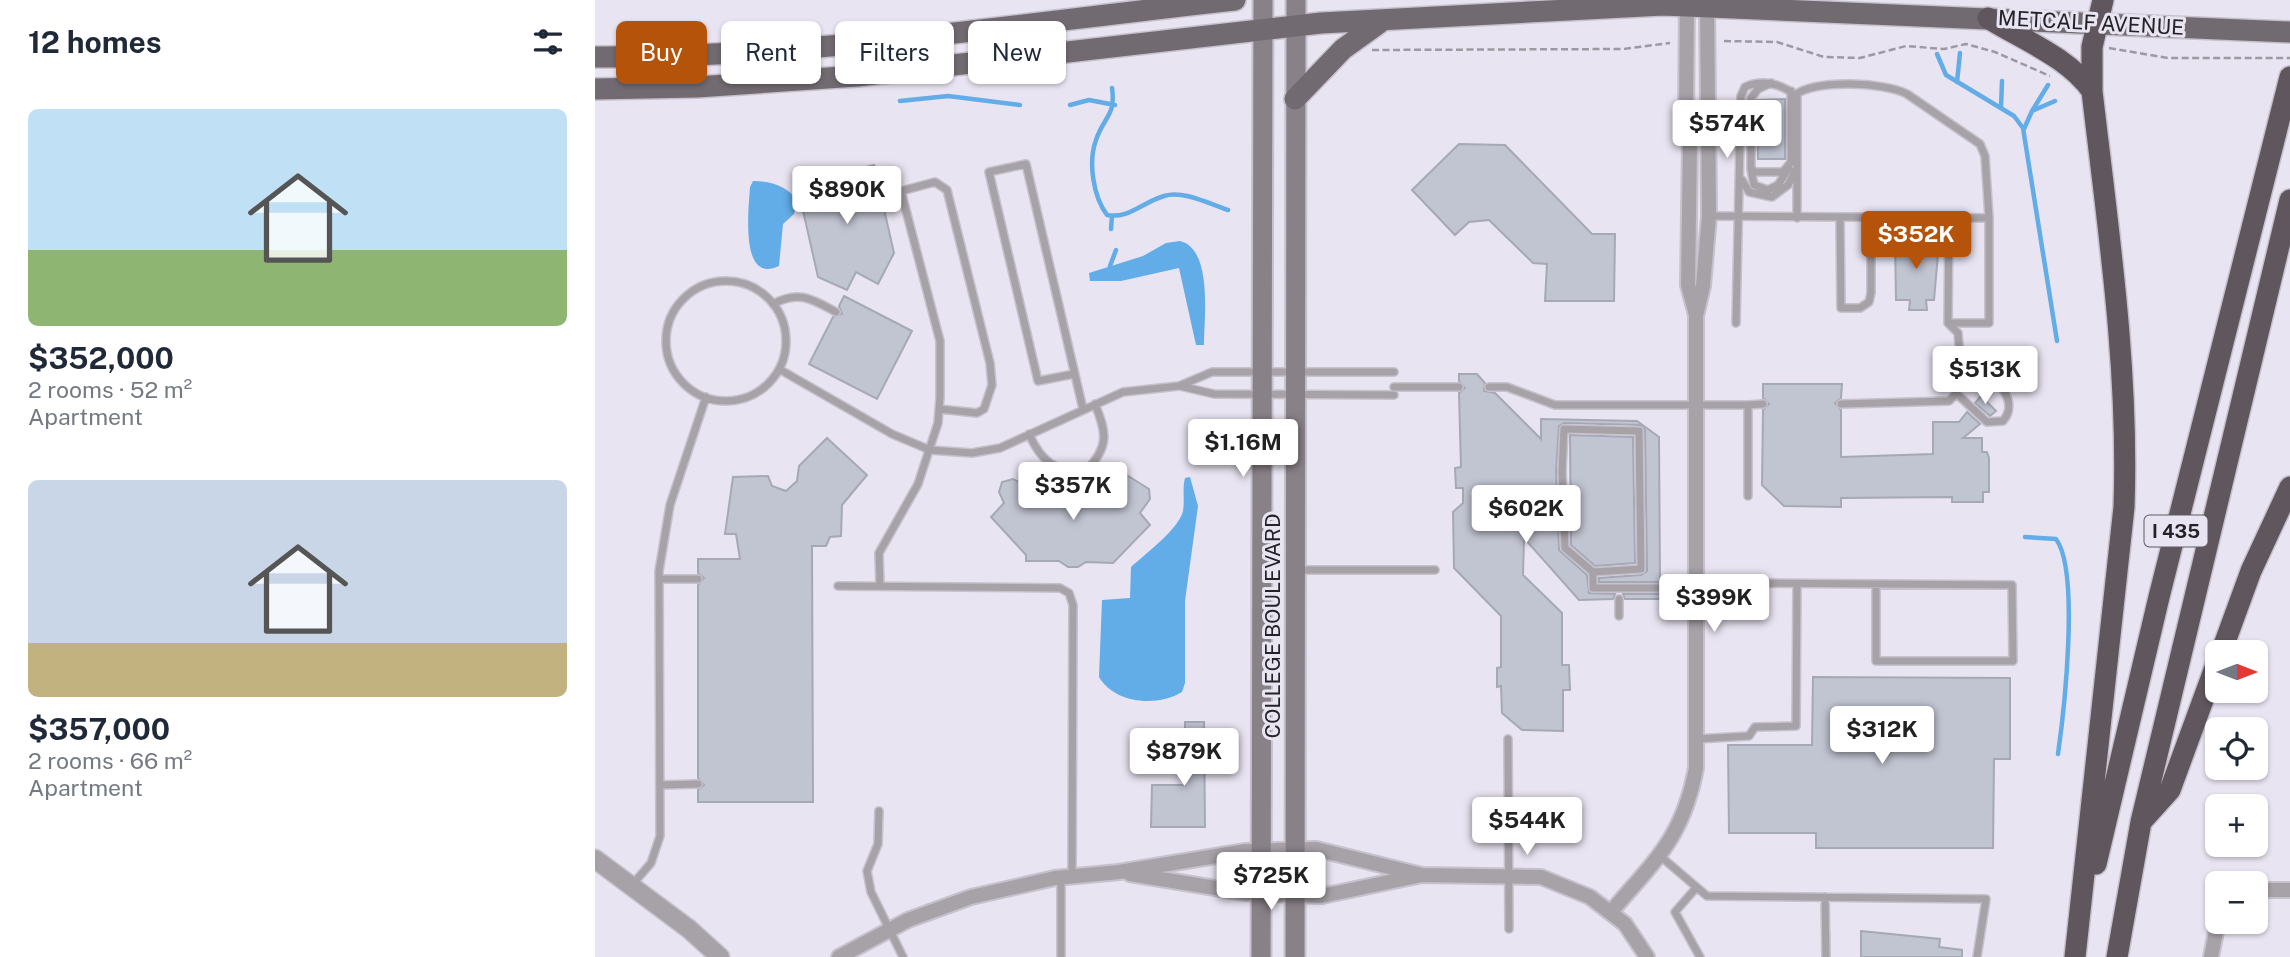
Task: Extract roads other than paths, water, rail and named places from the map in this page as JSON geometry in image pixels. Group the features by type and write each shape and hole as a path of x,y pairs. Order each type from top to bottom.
{"highway":[{"path":"2077,957 2124,507 2126,441 2123,371 2092,91 2092,47 2103,0"},
{"path":"1988,19 2067,64 2080,74 2092,91"},
{"name":"I 435","path":"2077,957 2121,753 2290,78"},
{"name":"I 435","path":"2117,957 2141,822 2290,200"},
{"path":"2226,640 2251,571 2290,487"},
{"path":"2141,822 2170,790 2205,695"}],"main road":[{"path":"595,57 685,56 809,48 1235,0"},
{"name":"COLLEGE BOULEVARD","path":"1261,957 1263,0"},
{"name":"COLLEGE BOULEVARD","path":"1295,957 1296,0"},
{"name":"METCALF AVENUE","path":"595,89 697,87 857,76 1295,26 1697,3 2290,32"},
{"path":"1296,99 1343,49 1382,21"}],"street":[{"path":"1611,912 1660,855 1679,828 1691,796 1696,768 1696,316 1703,286 1709,216 1697,3"},
{"path":"1696,316 1688,285 1690,141 1686,120 1697,3"},
{"path":"839,957 888,930 971,897 1067,876 1119,872 1246,850 1262,852 1316,849 1422,875"},
{"path":"595,859 632,885 720,957"},
{"path":"1119,872 1261,894 1322,896 1422,875 1542,877 1568,885 1611,912 1625,924 1647,957"},
{"path":"2268,890 2290,890"},
{"path":"2211,957 2215,934"}],"lane":[{"path":"1772,83 1758,89 1751,98 1751,168 1754,185 1767,190 1778,185 1794,166"},
{"path":"1736,323 1738,234 1741,217 1741,96 1745,87 1752,84 1772,83 1793,93 1799,105 1794,166 1797,218"},
{"path":"1793,93 1809,87 1831,85 1897,88 1980,144 1985,156 1989,218 1989,323 1948,323"},
{"path":"1074,374 1038,381 989,172 1026,164 1083,409"},
{"path":"1751,168 1755,172 1769,174 1783,172 1794,166"},
{"path":"1741,176 1749,192 1772,197 1788,185 1794,166"},
{"path":"880,586 879,553 918,484 930,450 939,409 940,341 901,191 935,182 947,190 983,327 992,385 984,409 977,413 939,409"},
{"path":"1709,216 1989,218"},
{"path":"1840,218 1842,308 1860,308 1869,302 1871,218"},
{"path":"1841,404 1949,401 1957,394 1960,384 1958,333 1948,323 1949,218"},
{"path":"731,280 754,287 773,304 783,322 786,346 779,369 765,387 744,399 720,401 698,395 679,380 668,359 665,335 672,313 687,294 707,283 731,280"},
{"path":"773,304 787,296 804,295 836,312"},
{"path":"779,369 892,434 930,450 972,453 1000,448 1123,392 1179,386 1212,372 1394,372"},
{"path":"1957,394 1987,422 2003,421 2009,411 2007,397 1999,384 1960,384"},
{"path":"1179,386 1214,394 1394,391 1459,387"},
{"path":"1489,387 1507,387 1555,405 1763,404"},
{"path":"632,885 651,863 660,836 659,579 670,505 706,397"},
{"path":"1029,434 1038,453 1050,465 1061,470 1087,470 1102,453 1104,442 1104,428 1095,404"},
{"path":"1748,405 1748,496"},
{"path":"1593,572 1641,569 1639,431 1564,429 1562,471 1565,548 1593,572 1593,589 1797,584 1876,584 2012,585 2013,661 1876,661 1876,584"},
{"path":"1295,570 1434,570"},
{"path":"659,579 698,579"},
{"path":"1696,739 1749,736 1755,727 1796,726 1797,584"},
{"path":"838,586 1060,587 1069,593 1073,605 1067,876 1061,957"},
{"path":"1619,599 1619,615"},
{"path":"1508,739 1509,929"},
{"path":"660,785 698,784"},
{"path":"879,811 878,844 867,871 871,892 903,957"},
{"path":"1660,855 1707,896 1986,899 1977,957"},
{"path":"1696,888 1675,912 1700,957"},
{"path":"1825,897 1826,957"}],"water":[{"path":"753,181 778,186 789,192 797,202 794,214 783,224 779,266 766,269 757,264 749,241 750,187"},
{"path":"1180,241 1191,247 1202,270 1205,302 1204,345 1196,345 1179,268 1121,281 1090,281 1089,273 1143,256 1166,243"},
{"path":"1190,477 1198,506 1185,601 1185,683 1182,692 1161,700 1126,698 1106,686 1099,677 1102,600 1130,598 1131,567 1175,526 1184,507 1185,478"}],"waterway":[{"path":"1957,82 1960,53"},
{"path":"1937,54 1946,75 2014,116 2023,128 2057,341"},
{"path":"2001,108 2002,81"},
{"path":"2032,111 2048,85"},
{"path":"1112,88 1111,110 1099,132 1092,158 1095,189 1107,215 1122,215 1156,199 1172,195 1188,196 1228,210"},
{"path":"900,101 948,96 1020,105"},
{"path":"1070,105 1089,100 1115,105"},
{"path":"2024,129 2032,111 2055,101"},
{"path":"1111,229 1112,216"},
{"path":"1110,266 1116,250"},
{"path":"2025,537 2056,539 2063,556 2067,580 2068,643 2058,754"}]}
